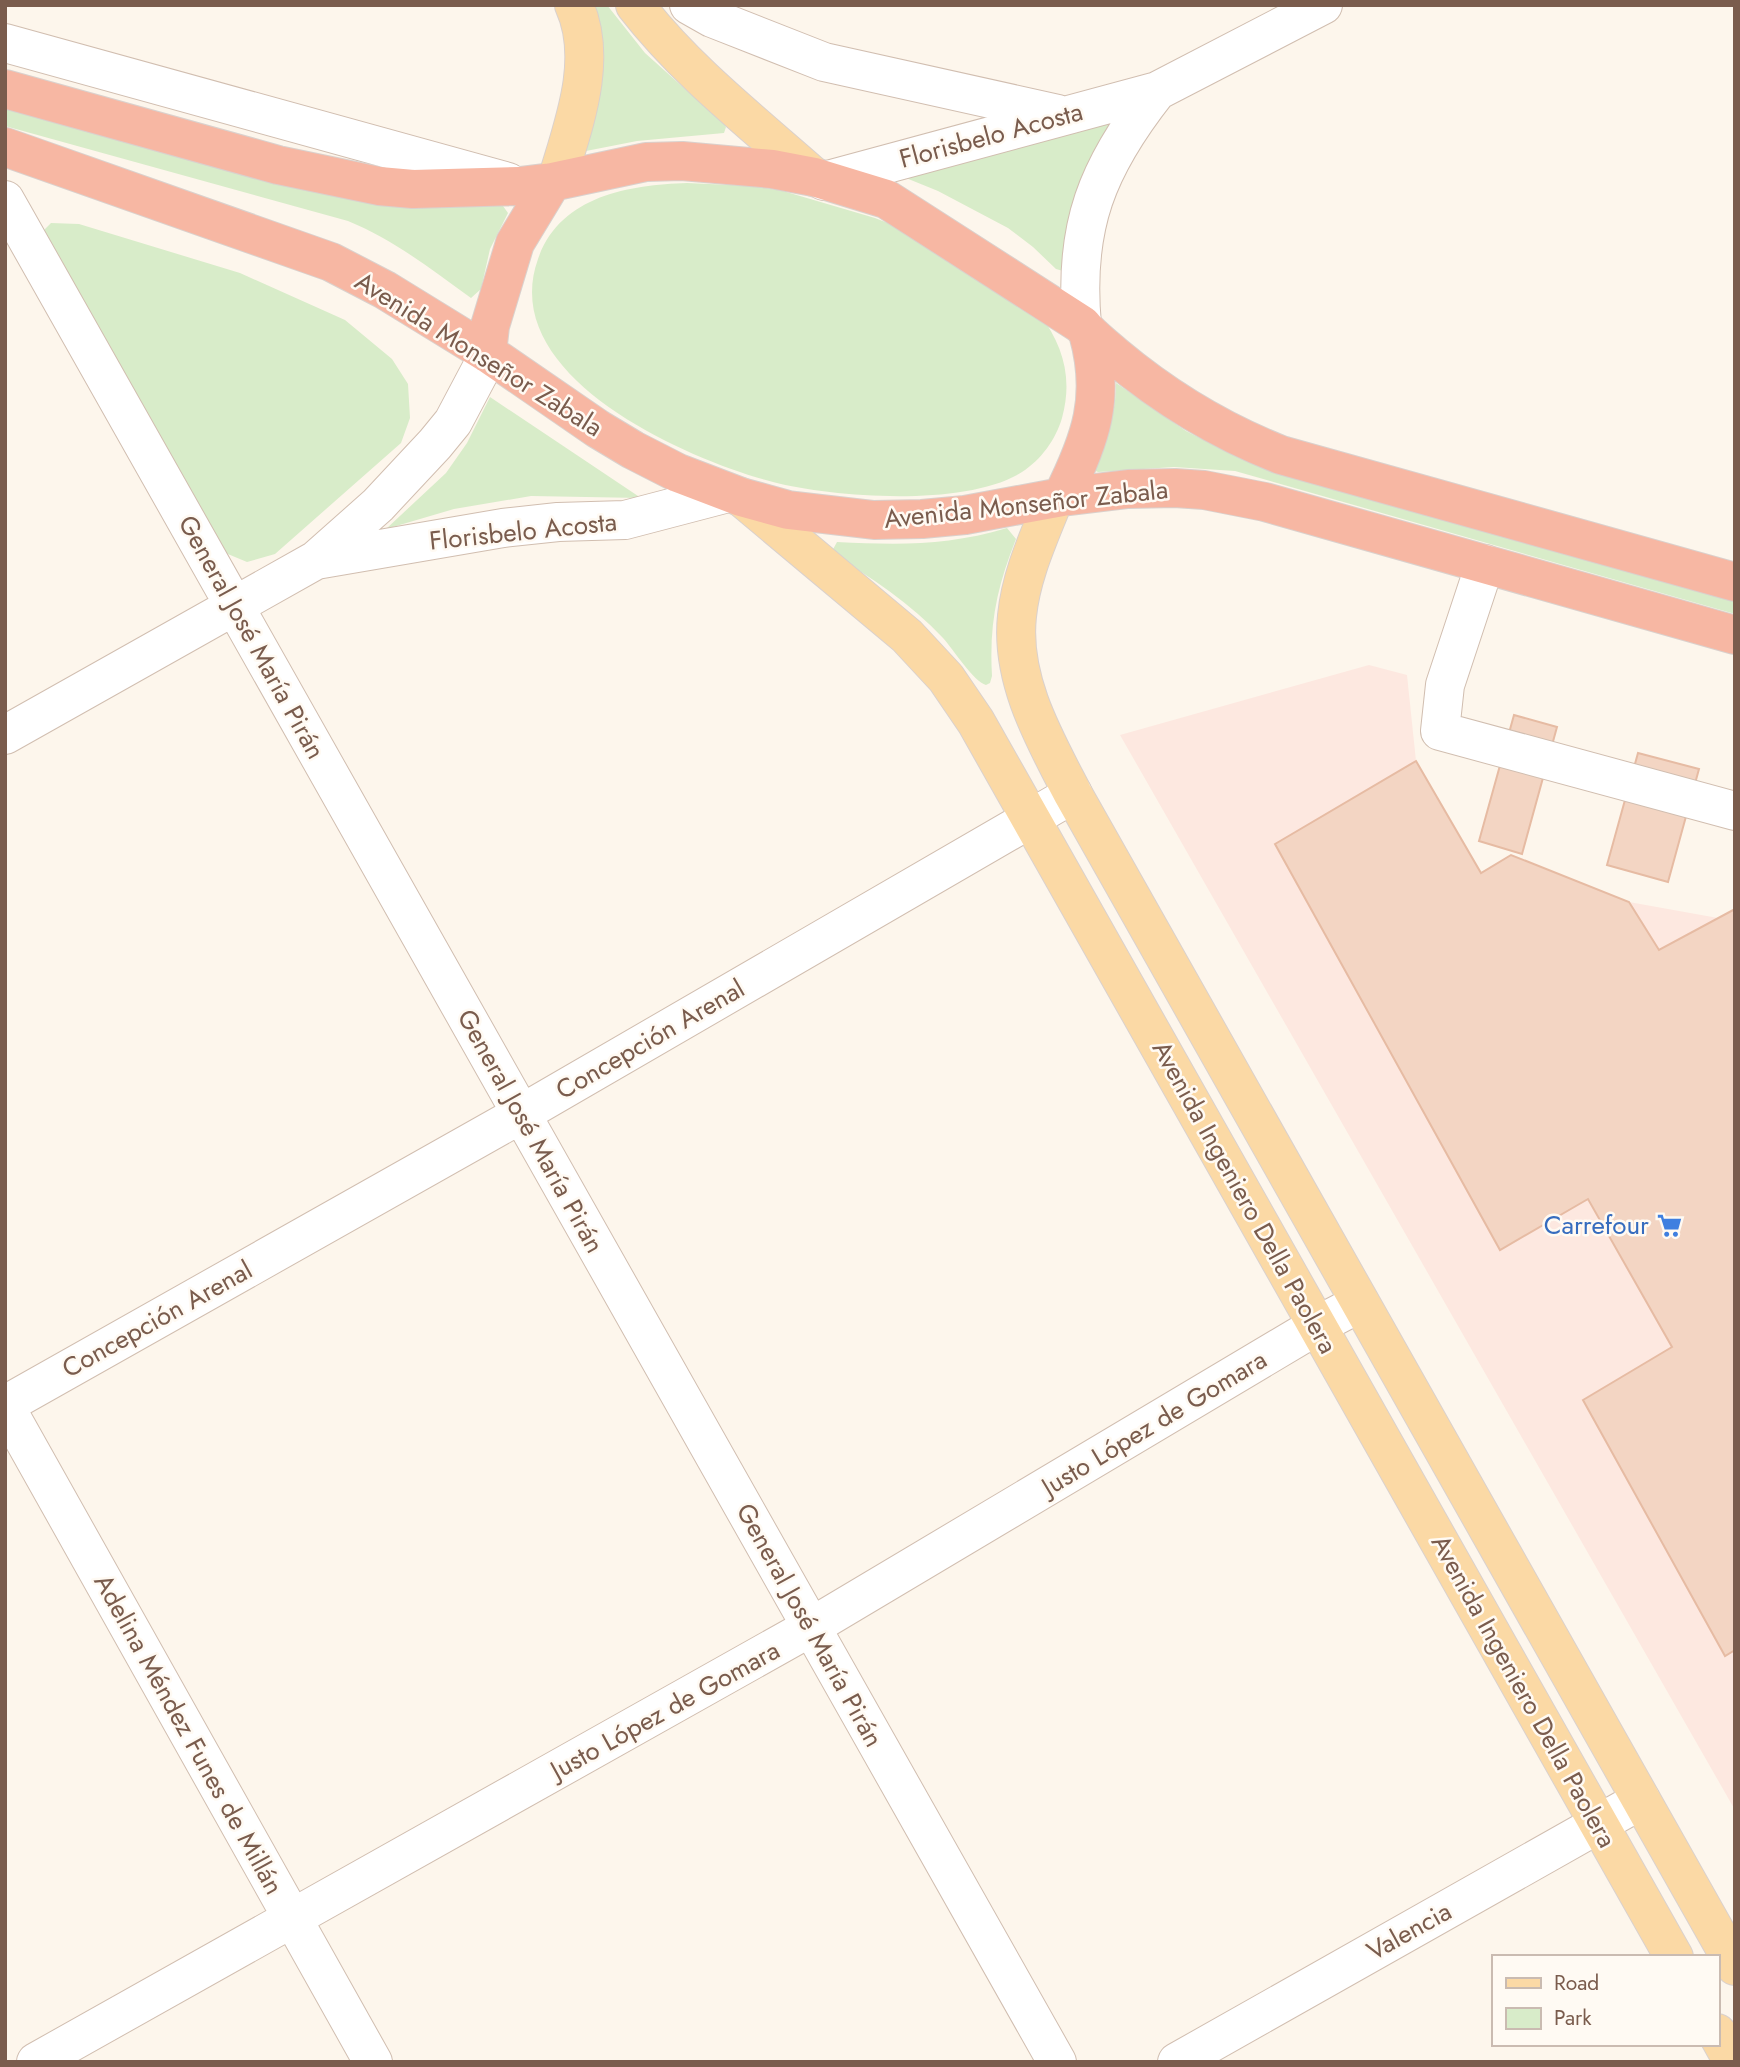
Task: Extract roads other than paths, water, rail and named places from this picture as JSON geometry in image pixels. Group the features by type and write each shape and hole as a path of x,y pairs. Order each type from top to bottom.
{"highway":[{"path":"5,89 265,161 338,178 413,189 543,182 646,162 682,161 761,168 819,179 886,199 1085,329 1166,394 1244,440 1281,455 1735,582"},
{"name":"Avenida Monseñor Zabala","path":"5,147 331,262 385,290 488,353 597,429 633,450 678,473 735,495 788,510 874,520 922,519 965,515 1058,498 1128,489 1175,488 1234,495 1735,635"},
{"path":"488,353 490,326 505,269 543,182"},
{"path":"1058,498 1085,447 1096,403 1095,358 1085,329"}],"main road":[{"path":"543,182 571,135 585,60 584,39 574,5"},
{"path":"635,5 660,38 688,67 819,179"},
{"name":"Avenida Ingeniero Della Paolera","path":"735,495 915,644 946,678 976,722 1673,1955"},
{"name":"Avenida Ingeniero Della Paolera","path":"1058,498 1024,579 1017,618 1018,655 1026,691 1044,738 1073,794 1735,1966"},
{"path":"1719,2037 1733,2062"}],"street":[{"path":"689,5 712,18 824,62 1064,115"},
{"name":"Florisbelo Acosta","path":"819,179 1157,91 1318,6"},
{"path":"5,43 543,182"},
{"name":"Florisbelo Acosta","path":"1085,329 1080,271 1083,236 1090,206 1102,174 1117,148 1157,91"},
{"name":"General José María Pirán","path":"5,200 1057,2062"},
{"name":"Florisbelo Acosta","path":"5,735 316,560 378,505 435,444 453,422 488,353"},
{"name":"Florisbelo Acosta","path":"316,560 503,528 558,522 625,520 735,495"},
{"path":"1485,564 1445,685 1440,731 1735,811"},
{"name":"Concepción Arenal","path":"5,1405 521,1114 1073,794"},
{"name":"Justo López de Gomara","path":"36,2062 811,1627 1318,1325 1360,1303"},
{"name":"Adelina Méndez Funes de Millán","path":"5,1405 373,2062"},
{"name":"Valencia","path":"1177,2062 1641,1800"}],"place":[{"name":"Carrefour","path":"1669,1225"}]}
